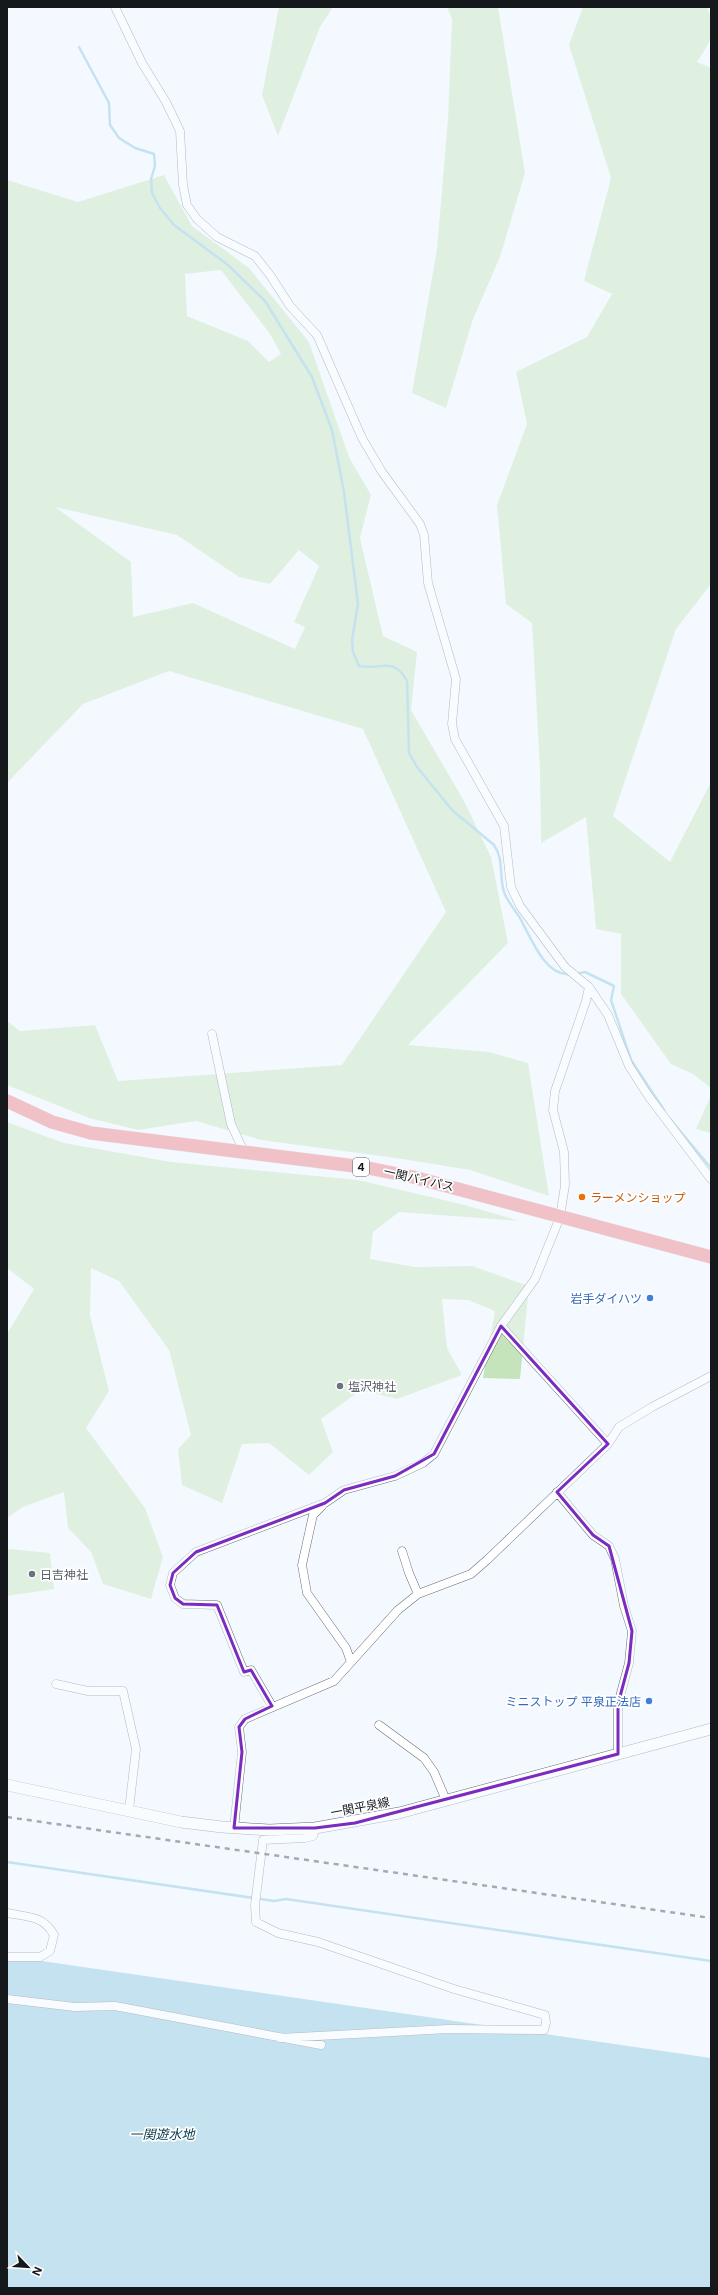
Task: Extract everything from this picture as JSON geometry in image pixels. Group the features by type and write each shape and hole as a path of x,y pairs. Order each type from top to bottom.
{"highway":[{"name":"一関バイパス","path":"7,1101 52,1122 91,1133 363,1167 413,1176 711,1257"}],"main road":[{"name":"一関平泉線","path":"7,1785 181,1822 269,1830 315,1828 362,1821 446,1800 711,1729"}],"street":[{"path":"114,7 142,63 166,102 180,131 187,205 197,219 218,238 255,256 270,275 290,306 318,335 362,438 382,472 420,524 424,535 428,584 456,679 452,724 455,739 504,826 511,887 520,906 568,970 589,987 608,1015 629,1066 674,1133 711,1179"},
{"path":"351,1662 346,1648 307,1593 302,1565 313,1514 325,1503 344,1490 395,1476 422,1463 434,1454 501,1326 535,1279 560,1216 565,1185 564,1152 553,1110 555,1091 586,1001 589,987"},
{"path":"212,1034 231,1124 244,1152"},
{"path":"501,1326 608,1444"},
{"path":"234,1828 242,1752 239,1726 245,1718 334,1681 398,1610 418,1594 471,1574 608,1444 619,1427 652,1407 711,1376"},
{"path":"557,1492 593,1536 609,1546 615,1559 624,1606 632,1631 629,1663 618,1704 618,1754"},
{"path":"272,1706 251,1670 244,1672 217,1605 183,1604 175,1598 170,1585 173,1573 196,1552 325,1503"},
{"path":"402,1551 418,1594"},
{"path":"56,1684 88,1691 123,1691 136,1749 129,1810"},
{"path":"379,1725 424,1758 434,1772 446,1800"},
{"path":"280,2038 448,2029 544,2030 546,2023 545,2016 454,1989 318,1942 278,1933 256,1922 255,1905 263,1840 305,1838 313,1836 315,1828"},
{"path":"7,1913 34,1918 48,1924 54,1935 50,1950 40,1957 7,1957"},
{"path":"7,1999 75,2007 115,2006 321,2045"}],"highlighted area":[{"path":"501,1326 608,1444 557,1492 593,1535 609,1546 632,1631 629,1663 618,1704 618,1754 355,1823 315,1828 234,1828 242,1752 239,1727 245,1719 272,1706 251,1670 244,1672 217,1605 183,1604 175,1598 170,1585 173,1573 196,1552 325,1503 344,1490 395,1476 434,1454"}],"green space":[{"path":"279,7 333,7 320,27 278,136 262,95"},
{"path":"447,7 498,7 525,173 500,257 473,319 446,408 412,393 437,249 448,119 452,19"},
{"path":"583,7 707,7 712,23 709,42 697,62 711,68 711,584 676,629 613,816 670,862 711,782 711,1088 693,1074 671,1064 621,994 621,934 596,929 586,817 541,843 540,768 532,623 506,604 497,505 527,424 516,372 587,337 612,294 584,281 611,178 569,45"},
{"path":"164,175 192,226 249,268 309,342 349,457 371,495 360,538 383,636 417,652 411,710 464,801 491,857 508,943 408,1045 489,1052 528,1063 549,1196 470,1170 396,1158 261,1140 196,1121 138,1130 89,1118 7,1085 7,1021 20,1031 95,1025 118,1081 342,1065 446,912 363,729 169,671 83,704 7,783 7,180 78,202","holes":["221,270 270,334 281,354 269,362 248,341 187,316 185,274","55,507 177,535 239,577 270,584 299,550 319,566 294,622 305,627 295,649 193,603 133,617 131,562"]},
{"path":"711,1095 711,1133 696,1129"},
{"path":"7,1122 64,1143 171,1162 358,1180 465,1205 520,1221 399,1212 373,1232 370,1259 415,1267 472,1266 529,1286 520,1379 483,1378 495,1311 468,1300 442,1299 447,1348 462,1375 397,1399 361,1390 321,1419 333,1452 309,1475 269,1443 242,1444 222,1503 182,1485 178,1449 191,1435 169,1350 119,1281 91,1268 90,1315 109,1391 86,1428 145,1508 163,1557 151,1599 103,1584 91,1552 68,1528 64,1492 23,1507 7,1518 7,1334 34,1289 7,1268"},
{"path":"11,1549 50,1553 54,1589 7,1596 7,1550"}],"water":[{"name":"一関遊水地","path":"7,1956 711,2058 711,2288 7,2288"}],"waterway":[{"path":"79,47 109,103 110,125 119,138 135,148 154,154 155,166 151,179 152,193 160,208 174,225 228,265 265,301 312,377 332,430 344,492 358,604 352,640 353,652 359,666 392,666 402,673 407,681 409,753 417,767 452,810 494,845 499,856 505,895 520,918 539,954 553,969 561,973 570,974"},
{"path":"575,974 585,972 614,986 611,1000 631,1060 664,1110"},
{"path":"670,1119 711,1168"},
{"path":"7,1862 274,1901 286,1899 711,1961"}],"railway":[{"path":"7,1817 711,1918"}],"place":[{"name":"ラーメンショップ","path":"582,1197"},
{"name":"岩手ダイハツ","path":"650,1298"},
{"name":"塩沢神社","path":"340,1386"},
{"name":"日吉神社","path":"32,1574"},
{"name":"ミニストップ 平泉正法店","path":"649,1701"}]}
